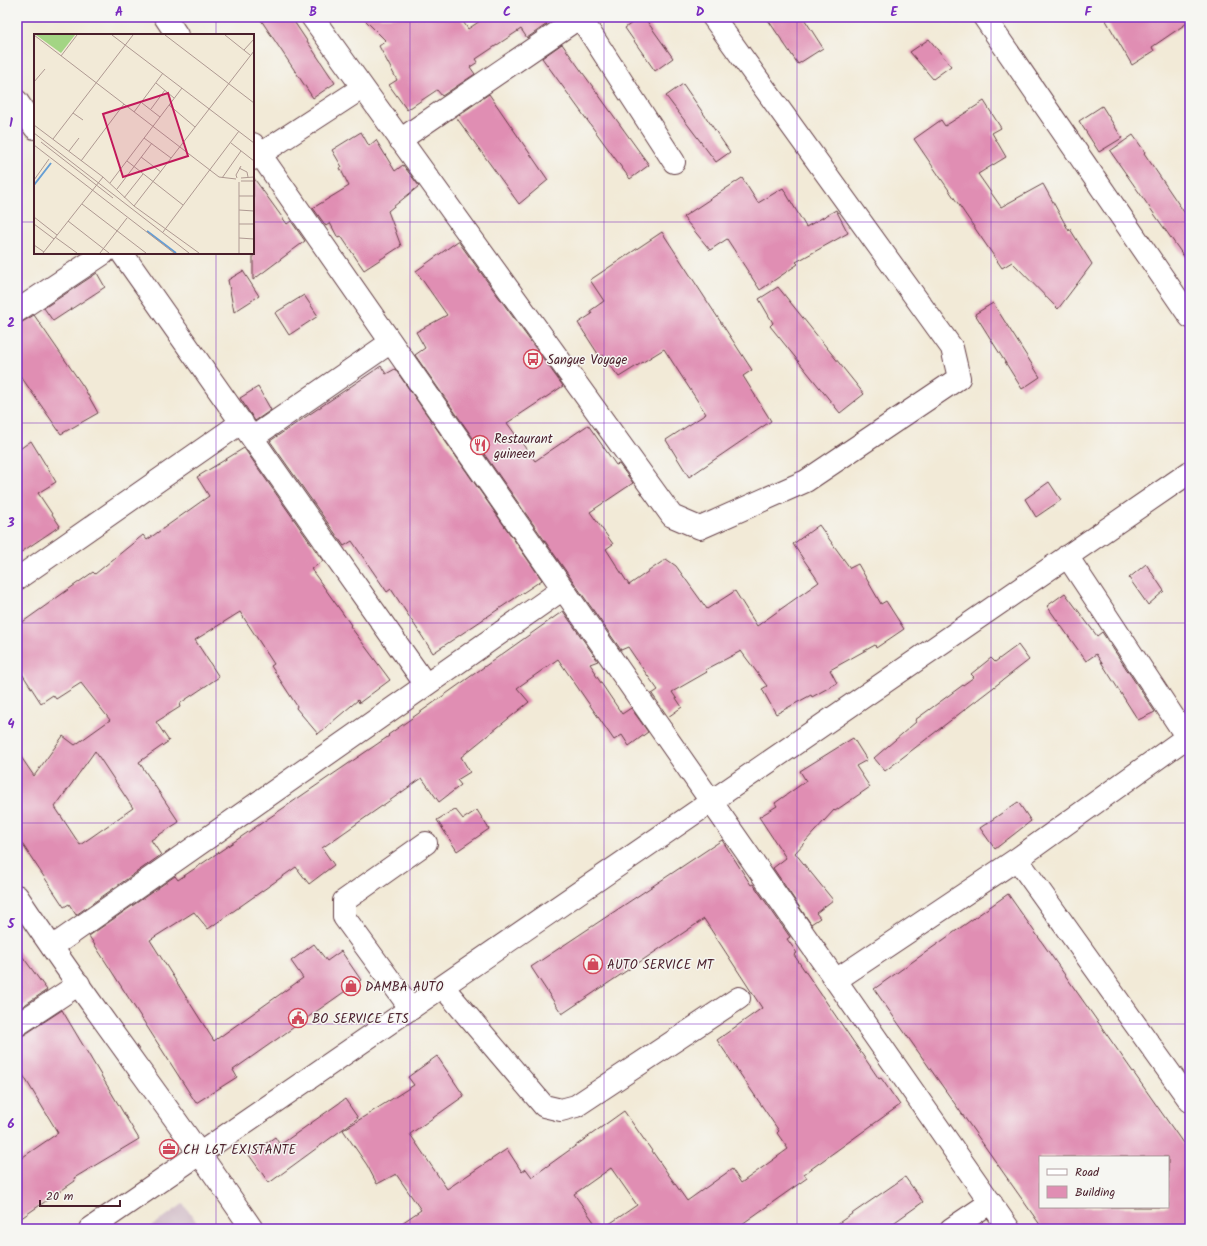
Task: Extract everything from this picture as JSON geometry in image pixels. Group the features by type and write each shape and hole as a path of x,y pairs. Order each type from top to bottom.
{"street":[{"path":"165,17 176,34"},
{"path":"312,17 672,516 700,528 806,481 959,378 952,348 714,17"},
{"path":"400,140 580,17 674,162"},
{"path":"984,17 1190,316"},
{"path":"362,88 256,153 391,342 1010,1229"},
{"path":"17,102 34,127"},
{"path":"17,311 102,254"},
{"path":"123,254 426,685"},
{"path":"17,579 247,430 391,342"},
{"path":"90,1229 1190,472"},
{"path":"836,980 1017,859 1188,739 1067,556"},
{"path":"52,947 563,589"},
{"path":"410,1009 344,917 344,901 426,843"},
{"path":"1017,859 1190,1101"},
{"path":"17,896 78,984 200,1153 252,1229"},
{"path":"17,1025 78,984"},
{"path":"443,987 544,1106 561,1110 576,1106 739,998"},
{"path":"952,1229 991,1202"}],"shaded area":[{"path":"183,1204 202,1229 148,1229"}],"building":[{"path":"259,17 291,17 335,83 313,98"},
{"path":"362,17 460,17 468,29 486,17 542,17 547,24 527,38 521,29 476,59 478,62 470,67 475,74 442,96 437,90 407,110 389,85 397,80 379,46 386,41"},
{"path":"640,17 644,17 673,58 655,71 625,28"},
{"path":"766,17 803,17 823,48 798,64"},
{"path":"1104,17 1190,17 1190,21 1152,47 1154,51 1132,65"},
{"path":"929,39 951,66 933,79 910,52"},
{"path":"562,44 649,165 630,179 542,58"},
{"path":"683,84 730,152 716,162 666,96"},
{"path":"489,94 548,180 519,204 456,117"},
{"path":"984,101 1001,128 992,133 1006,157 978,174 1001,207 1043,184 1069,231 1070,229 1092,264 1058,309 1012,262 1002,268 914,139 941,120 945,126"},
{"path":"1102,106 1122,138 1099,152 1079,121"},
{"path":"361,132 369,146 376,140 395,171 403,165 419,186 388,211 401,246 364,270 341,236 338,238 330,223 326,226 313,208 349,186 340,168 342,167 332,150"},
{"path":"1133,135 1190,221 1190,265 1110,151"},
{"path":"254,178 287,224 291,221 305,241 253,280"},
{"path":"742,178 758,203 783,188 806,227 836,210 848,233 796,262 798,264 760,290 727,239 710,250 683,217"},
{"path":"662,232 752,370 743,376 771,421 689,477 666,440 706,414 664,349 619,377 602,355 600,357 578,323 592,314 590,311 604,301 590,280"},
{"path":"458,241 563,386 507,423 535,461 588,425 616,465 619,464 633,483 590,512 613,544 606,549 629,585 666,559 676,566 707,609 735,591 757,626 819,582 793,544 819,525 850,568 858,564 881,604 886,601 904,629 876,648 875,645 830,670 837,683 776,714 762,689 767,686 741,651 705,670 707,672 672,692 682,707 668,717 652,694 658,690 628,647 621,650 415,355 425,348 416,332 447,315 416,271"},
{"path":"243,271 259,296 234,312 228,280"},
{"path":"97,273 105,287 53,321 44,308"},
{"path":"778,287 864,394 840,413 770,326 773,323 759,299"},
{"path":"304,295 318,316 289,335 275,313"},
{"path":"993,303 1040,377 1022,389 975,314"},
{"path":"34,315 83,386 98,413 61,434 17,371 17,325"},
{"path":"381,366 386,374 395,369 542,580 433,653 391,589 387,592 352,541 344,546 270,441"},
{"path":"258,387 271,410 255,421 240,398"},
{"path":"31,441 56,482 38,493 60,526 17,555 17,451"},
{"path":"244,448 323,561 311,569 351,625 350,626 390,680 359,703 358,700 318,734 296,708 297,706 271,666 274,664 240,612 195,640 219,677 179,704 180,707 156,722 169,741 139,762 179,822 151,840 161,855 76,915 69,904 64,907 17,836 17,751 34,776 63,736 75,745 110,720 81,683 56,699 53,695 41,703 17,666 17,626 93,572 95,574 143,535 147,540 209,496 197,477","holes":["95,751 133,808 80,845 55,807"]},
{"path":"1049,482 1061,500 1036,517 1025,499"},
{"path":"1146,564 1164,591 1148,605 1129,578"},
{"path":"1065,593 1097,636 1102,632 1155,712 1138,720 1096,654 1086,661 1047,606"},
{"path":"563,611 598,661 590,664 622,714 631,708 648,732 629,746 622,735 614,740 558,659 517,688 529,702 461,757 470,772 457,780 461,785 439,802 422,778 322,848 334,865 309,884 296,867 208,929 194,912 150,940 214,1041 303,978 291,961 314,944 327,961 341,951 361,980 233,1070 237,1077 196,1103 89,936 175,876 178,880 389,736 388,735"},
{"path":"1018,645 1029,660 885,771 874,758 916,722 915,720 974,677 971,674 991,658 995,662"},
{"path":"853,738 867,760 856,766 870,787 835,811 834,810 795,853 833,900 816,913 820,918 811,924 773,868 786,858 759,817 777,806 775,803 806,781 800,771"},
{"path":"1018,802 1031,821 995,849 980,828"},
{"path":"455,809 463,819 477,810 489,829 457,851 437,820"},
{"path":"722,840 751,885 753,884 790,937 787,939 797,953 794,955 879,1079 881,1078 900,1105 804,1174 807,1178 735,1229 602,1229 637,1205 611,1168 574,1194 599,1229 393,1229 421,1210 396,1174 377,1184 367,1165 343,1130 414,1085 408,1077 437,1056 464,1096 410,1134 447,1189 507,1149 522,1172 526,1169 532,1177 624,1111 687,1201 732,1169 741,1183 788,1149 777,1133 779,1131 717,1040 762,1008 704,919 562,1014 531,967"},
{"path":"1008,894 1190,1153 1190,1229 1043,1229 874,989"},
{"path":"17,949 47,990 17,1010"},
{"path":"62,1010 139,1139 74,1178 75,1181 17,1221 17,1161 58,1133 17,1065 17,1037 24,1035"},
{"path":"345,1099 358,1118 269,1183 249,1155 275,1137 280,1145"},
{"path":"905,1177 923,1202 885,1229 830,1229"}],"place":[{"name":"Sangue Voyage","path":"533,359"},
{"name":"Restaurant guineen","path":"480,445"},
{"name":"AUTO SERVICE MT","path":"593,964"},
{"name":"DAMBA AUTO","path":"351,986"},
{"name":"BO SERVICE ETS","path":"298,1018"},
{"name":"CH L6T EXISTANTE","path":"169,1149"}]}
